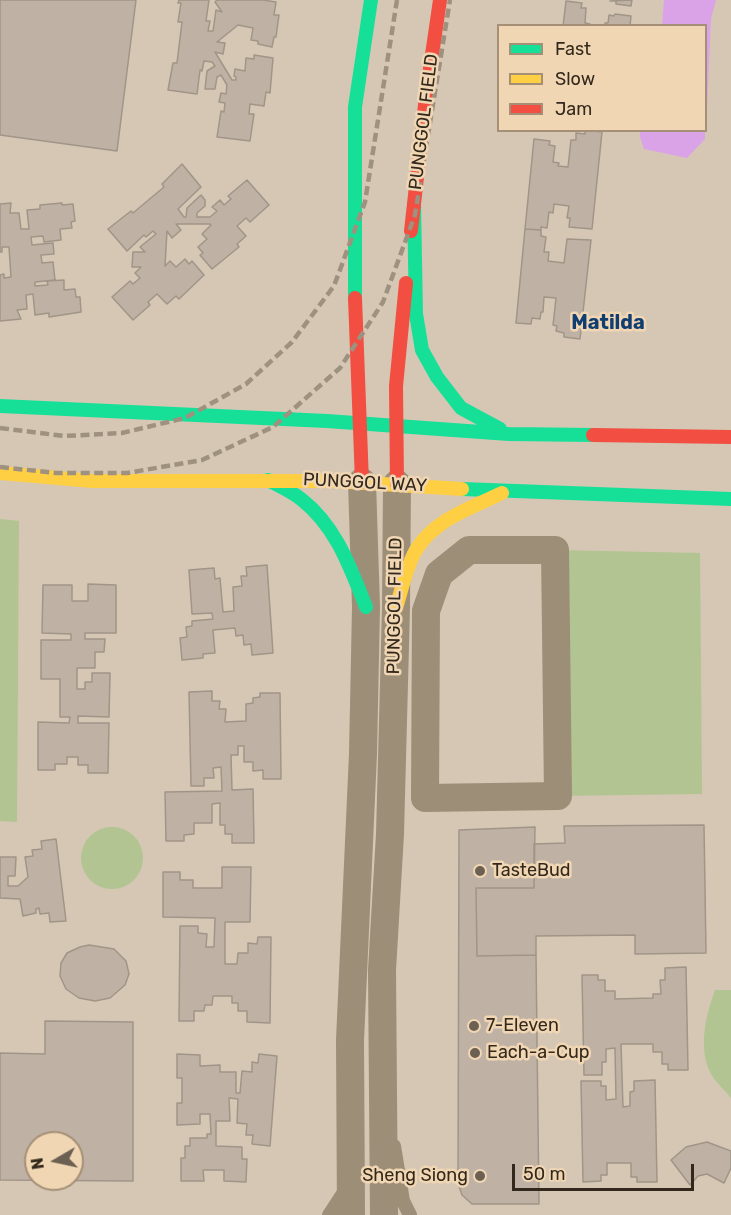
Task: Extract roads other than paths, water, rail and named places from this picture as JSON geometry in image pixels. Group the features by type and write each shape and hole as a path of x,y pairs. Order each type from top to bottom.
{"main road":[{"name":"PUNGGOL FIELD","path":"363,482 355,287 355,107 371,0"},
{"name":"PUNGGOL FIELD","path":"397,484 396,386 426,96 440,0"},
{"path":"414,204 416,314 422,350 437,377 461,408 510,434"},
{"path":"0,406 510,434 731,437"},
{"name":"PUNGGOL WAY","path":"0,472 92,481 363,482 503,492 731,499"},
{"path":"268,480 301,499 329,526 343,550 366,607"},
{"path":"396,608 416,550 433,530 450,518 503,492"}],"street":[{"name":"PUNGGOL FIELD","path":"351,1215 350,1040 363,754 366,607 363,482"},
{"name":"PUNGGOL FIELD","path":"384,1215 381,970 390,834 397,484"},
{"path":"469,550 555,550 558,796 425,798 426,611 439,574 469,550"}],"lane":[{"path":"383,1100 399,1171 403,1201 410,1215"},
{"path":"329,1215 351,1180"}],"railway":[{"path":"0,428 64,436 122,433 185,418 246,384 292,342 334,286 365,202 397,0"},
{"path":"0,467 56,473 127,473 202,460 273,427 340,368 383,302 415,215 450,0"}],"place":[{"name":"TasteBud","path":"480,871"},
{"name":"7-Eleven","path":"474,1026"},
{"name":"Each-a-Cup","path":"475,1053"},
{"name":"Sheng Siong","path":"480,1176"}],"district":[{"name":"Matilda","path":"608,323"}]}
